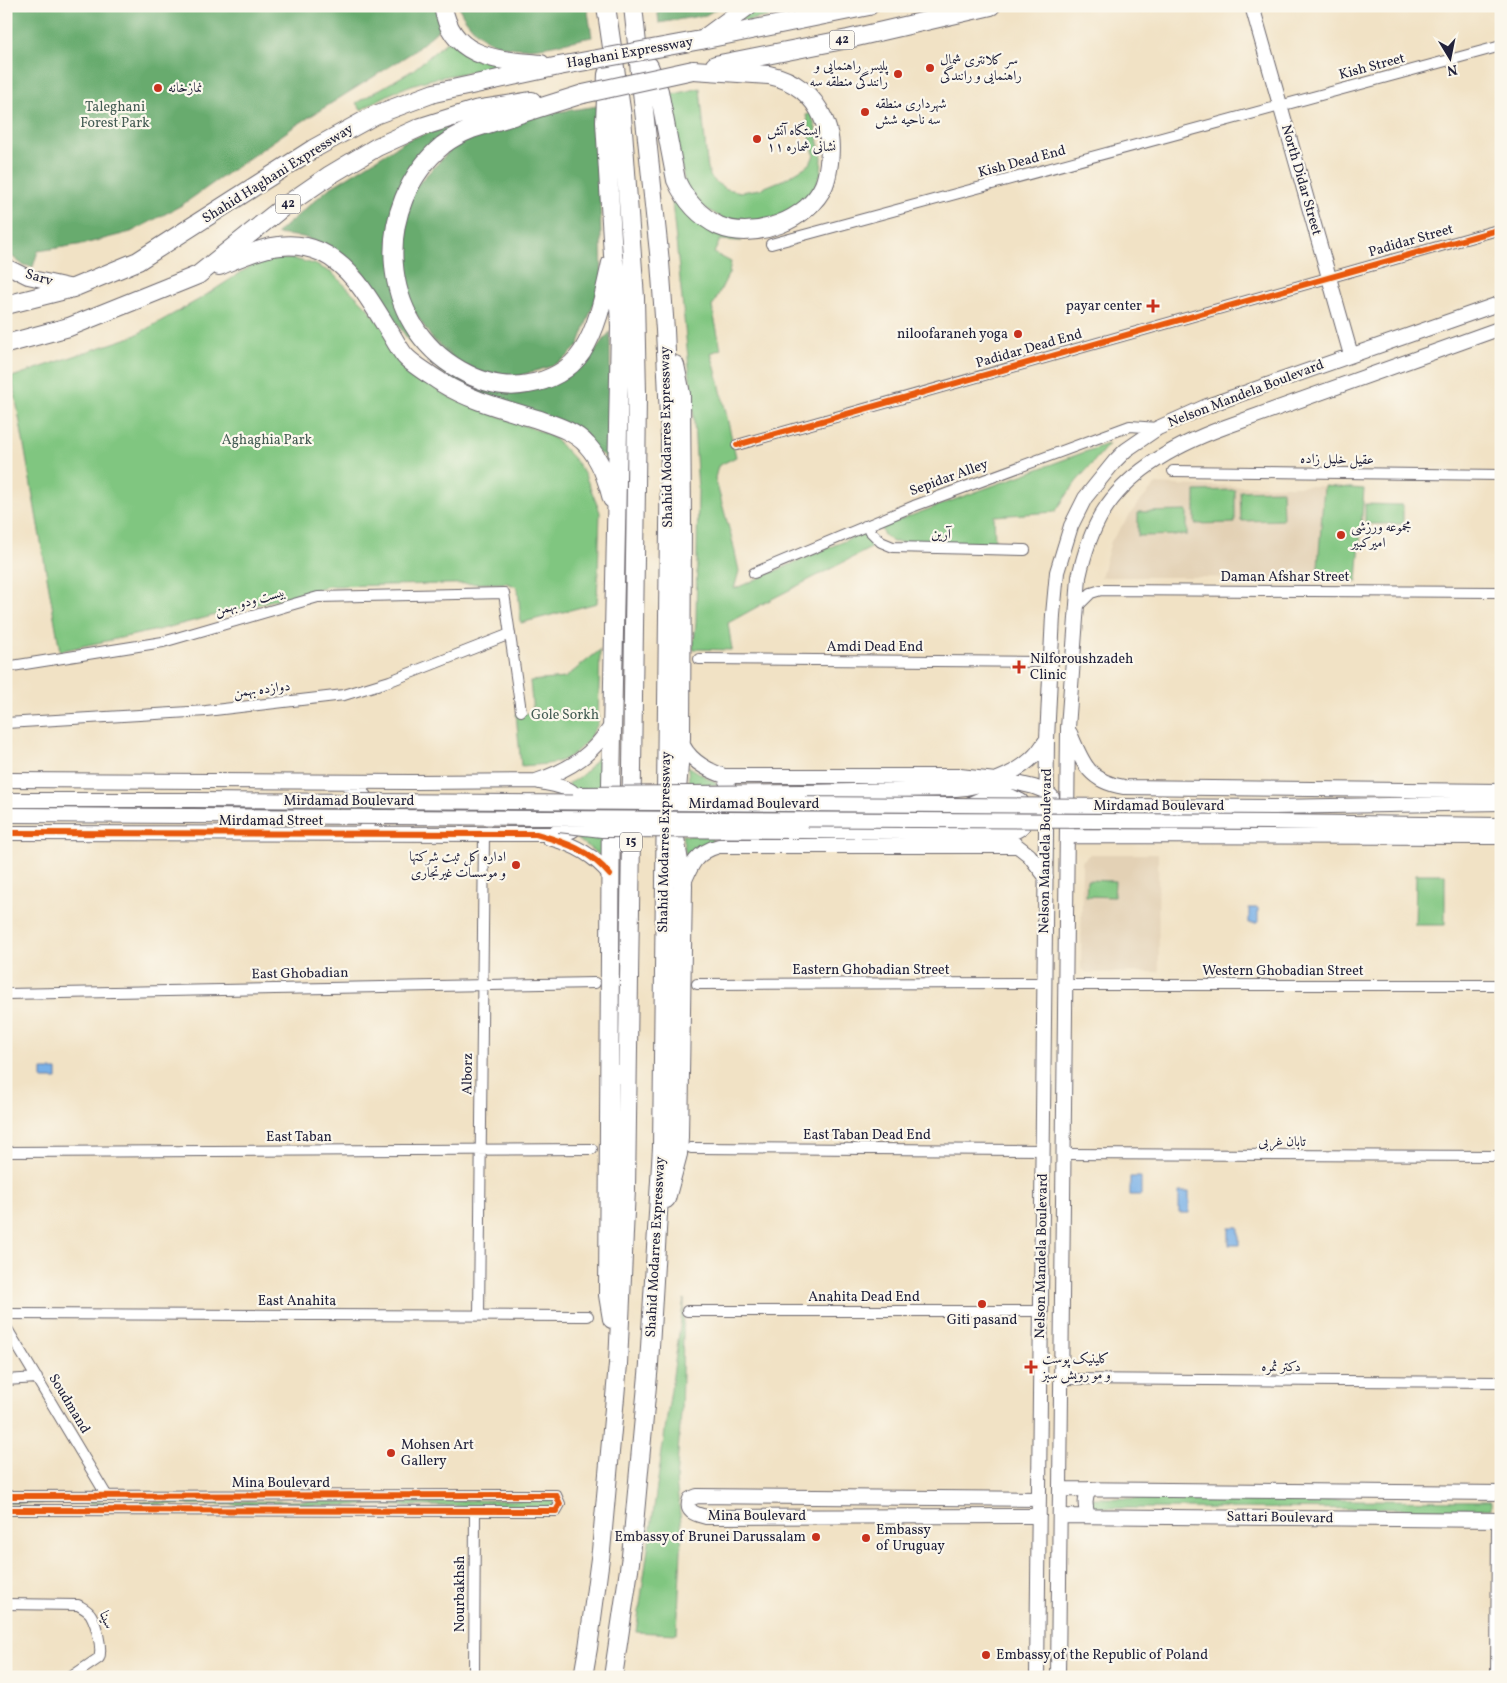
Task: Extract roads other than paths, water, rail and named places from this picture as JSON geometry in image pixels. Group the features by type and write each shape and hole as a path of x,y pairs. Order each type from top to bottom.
{"highway":[{"path":"443,6 447,24 455,36 476,54 504,61 559,66"},
{"name":"Shahid Modarres Expressway","path":"613,1677 632,1546 649,1364 662,1147 670,449 666,330 651,165 633,6"},
{"path":"701,40 748,6"},
{"name":"42","path":"701,40 869,6"},
{"name":"42","path":"693,70 848,39 991,6"},
{"path":"607,13 606,122 613,255 618,288 620,326 610,876 608,1295 618,1364"},
{"name":"15","path":"583,1677 601,1551 618,1364 626,1189 637,394 635,298 622,116 607,13"},
{"path":"636,36 659,91 676,180 692,206 706,218 720,226 746,231 775,226 797,216 816,197 824,185 830,152 830,139 826,125 813,100 802,90 781,77 693,70"},
{"name":"Haghani Expressway","path":"559,66 701,40"},
{"name":"Shahid Haghani Expressway","path":"6,305 73,288 138,262 313,149 375,115 434,93 559,66"},
{"name":"Haghani Expressway","path":"582,94 693,70"},
{"path":"582,94 472,129 456,136 436,151 412,181 400,208 394,229 395,277 399,296 406,313 418,333 433,352 450,365 484,382 517,386 536,383 552,377 581,354 599,316 613,255 629,214"},
{"name":"Shahid Haghani Expressway","path":"6,344 69,327 198,275 282,208 330,175 386,143 421,127 475,110 582,94"},
{"path":"198,275 254,251 272,246 303,247 333,259 350,274 364,291 405,357 460,393 553,425 580,438 587,444 600,464 610,488 617,543"},
{"path":"658,1228 678,1154 683,885 674,836 680,738 681,394 666,330"}],"main road":[{"name":"North Didar Street","path":"1252,6 1351,354"},
{"name":"Sarv","path":"6,266 28,277 73,288"},
{"name":"Nelson Mandela Boulevard","path":"1037,1677 1047,739 1057,572 1071,526 1085,498 1115,460 1158,428 1207,406 1501,303"},
{"name":"Nelson Mandela Boulevard","path":"1058,1677 1068,728 1078,577 1083,558 1098,522 1111,501 1124,487 1153,463 1206,434 1501,328"},
{"path":"536,781 551,776 584,758 602,739 613,722"},
{"path":"1068,728 1085,766 1096,777 1112,786 1501,791"},
{"path":"680,738 684,749 690,757 711,771 724,776 960,776 1025,785 1047,792 1067,812"},
{"path":"510,802 566,795 604,793 801,792 976,787 1004,776 1025,764 1036,755 1047,739"},
{"path":"511,818 602,830 1001,833 1017,831 1024,826 1026,816 1021,801 1004,793 994,793 985,796 950,812 750,810 741,806 733,798 724,776"},
{"path":"1047,776 1056,785 1061,784 1067,778"},
{"path":"6,780 536,781 565,788 572,792 577,797 581,810 575,828 558,834 536,834"},
{"path":"342,782 362,793 370,807 368,826 358,834"},
{"path":"408,834 397,827 394,807 398,795 412,782"},
{"path":"1148,836 1135,827 1130,813 1138,797 1151,788"},
{"name":"Mirdamad Boulevard","path":"6,800 1274,807 1501,803"},
{"name":"Mirdamad Boulevard","path":"6,815 1501,825"},
{"name":"Mirdamad Street","path":"6,833 536,834"},
{"path":"1001,833 1029,855 1046,877"},
{"path":"536,834 563,842 581,850 603,866 610,876"},
{"path":"1066,836 1501,837"},
{"path":"683,885 689,870 699,856 709,848 719,846 1018,846"},
{"name":"Sattari Boulevard","path":"1060,1489 1501,1493"},
{"path":"1088,1516 1085,1500 1090,1489"},
{"name":"Mina Boulevard","path":"1039,1499 697,1496 690,1498 688,1504 693,1514 706,1517 1039,1516"},
{"path":"1019,1516 1022,1505 1020,1499"},
{"name":"Sattari Boulevard","path":"1060,1516 1499,1520"},
{"path":"1038,1610 1059,1610"}],"street":[{"name":"Kish Street","path":"1280,106 1501,46"},
{"name":"Kish Dead End","path":"771,244 1280,106"},
{"name":"Padidar Street","path":"1329,277 1501,229"},
{"name":"Padidar Dead End","path":"736,445 1329,277"},
{"name":"Sepidar Alley","path":"754,573 914,506 1130,426 1158,428"},
{"name":"عقیل خلیل زاده","path":"1173,471 1501,476"},
{"name":"آرین","path":"865,526 881,542 893,547 1025,550"},
{"name":"Daman Afshar Street","path":"1076,609 1091,593 1101,590 1501,592"},
{"name":"بیست ودو بهمن","path":"6,667 163,642 318,597 504,593 510,634"},
{"path":"510,634 522,712"},
{"name":"دوازده بهمن","path":"6,724 206,711 344,695 390,681 510,634"},
{"name":"Amdi Dead End","path":"699,659 1051,662"},
{"name":"Alborz","path":"479,1315 484,834"},
{"name":"East Ghobadian","path":"6,994 595,983"},
{"name":"Eastern Ghobadian Street","path":"697,984 1045,983"},
{"name":"Western Ghobadian Street","path":"1065,985 1501,985"},
{"name":"East Taban Dead End","path":"691,1148 1043,1150"},
{"name":"East Taban","path":"6,1152 592,1149"},
{"name":"تابان غربی","path":"1063,1154 1501,1156"},
{"name":"Anahita Dead End","path":"687,1311 1041,1311"},
{"name":"East Anahita","path":"6,1314 588,1316"},
{"name":"Soudmand","path":"6,1327 107,1496"},
{"path":"6,1380 37,1378"},
{"name":"دکتر ثمره","path":"1061,1379 1501,1382"},
{"name":"Mina Boulevard","path":"6,1496 556,1495 560,1504 556,1511 6,1510"},
{"name":"Nourbakhsh","path":"474,1677 475,1511"},
{"path":"1496,1677 1499,1520"},
{"name":"سینا","path":"6,1604 78,1605 85,1608 90,1614 101,1647 101,1653 99,1658 71,1677"}],"water":[{"path":"1249,908 1258,908 1258,923 1249,923"},
{"path":"42,1070 57,1070 57,1079 42,1079"},
{"path":"1130,1177 1141,1177 1141,1195 1130,1195"},
{"path":"1179,1192 1189,1192 1189,1213 1179,1213"},
{"path":"1229,1227 1239,1227 1239,1245 1229,1245"}],"place":[{"name":"سر کلانتری شمال راهنمایی و رانندگی","path":"930,68"},
{"name":"پلیس راهنمایی و رانندگی منطقه سه","path":"898,74"},
{"name":"نمازخانه","path":"158,88"},
{"name":"شهرداری منطقه سه ناحیه شش","path":"865,112"},
{"name":"ایستگاه آتش نشانی شماره ۱۱","path":"757,139"},
{"name":"payar center","path":"1153,306"},
{"name":"niloofaraneh yoga","path":"1018,334"},
{"name":"مجموعه ورزشی امیرکبیر","path":"1341,535"},
{"name":"Nilforoushzadeh Clinic","path":"1019,667"},
{"name":"اداره کل ثبت شرکتها و موسسات غیرتجاری","path":"516,865"},
{"name":"Giti pasand","path":"982,1304"},
{"name":"کلینیک پوست و مو رویش سبز","path":"1031,1367"},
{"name":"Mohsen Art Gallery","path":"391,1453"},
{"name":"Embassy of Brunei Darussalam","path":"816,1537"},
{"name":"Embassy of Uruguay","path":"866,1538"},
{"name":"Embassy of the Republic of Poland","path":"986,1655"}],"park label":[{"name":"Taleghani Forest Park","path":"115,116"},
{"name":"Aghaghia Park","path":"267,440"},
{"name":"Gole Sorkh","path":"565,715"}]}
